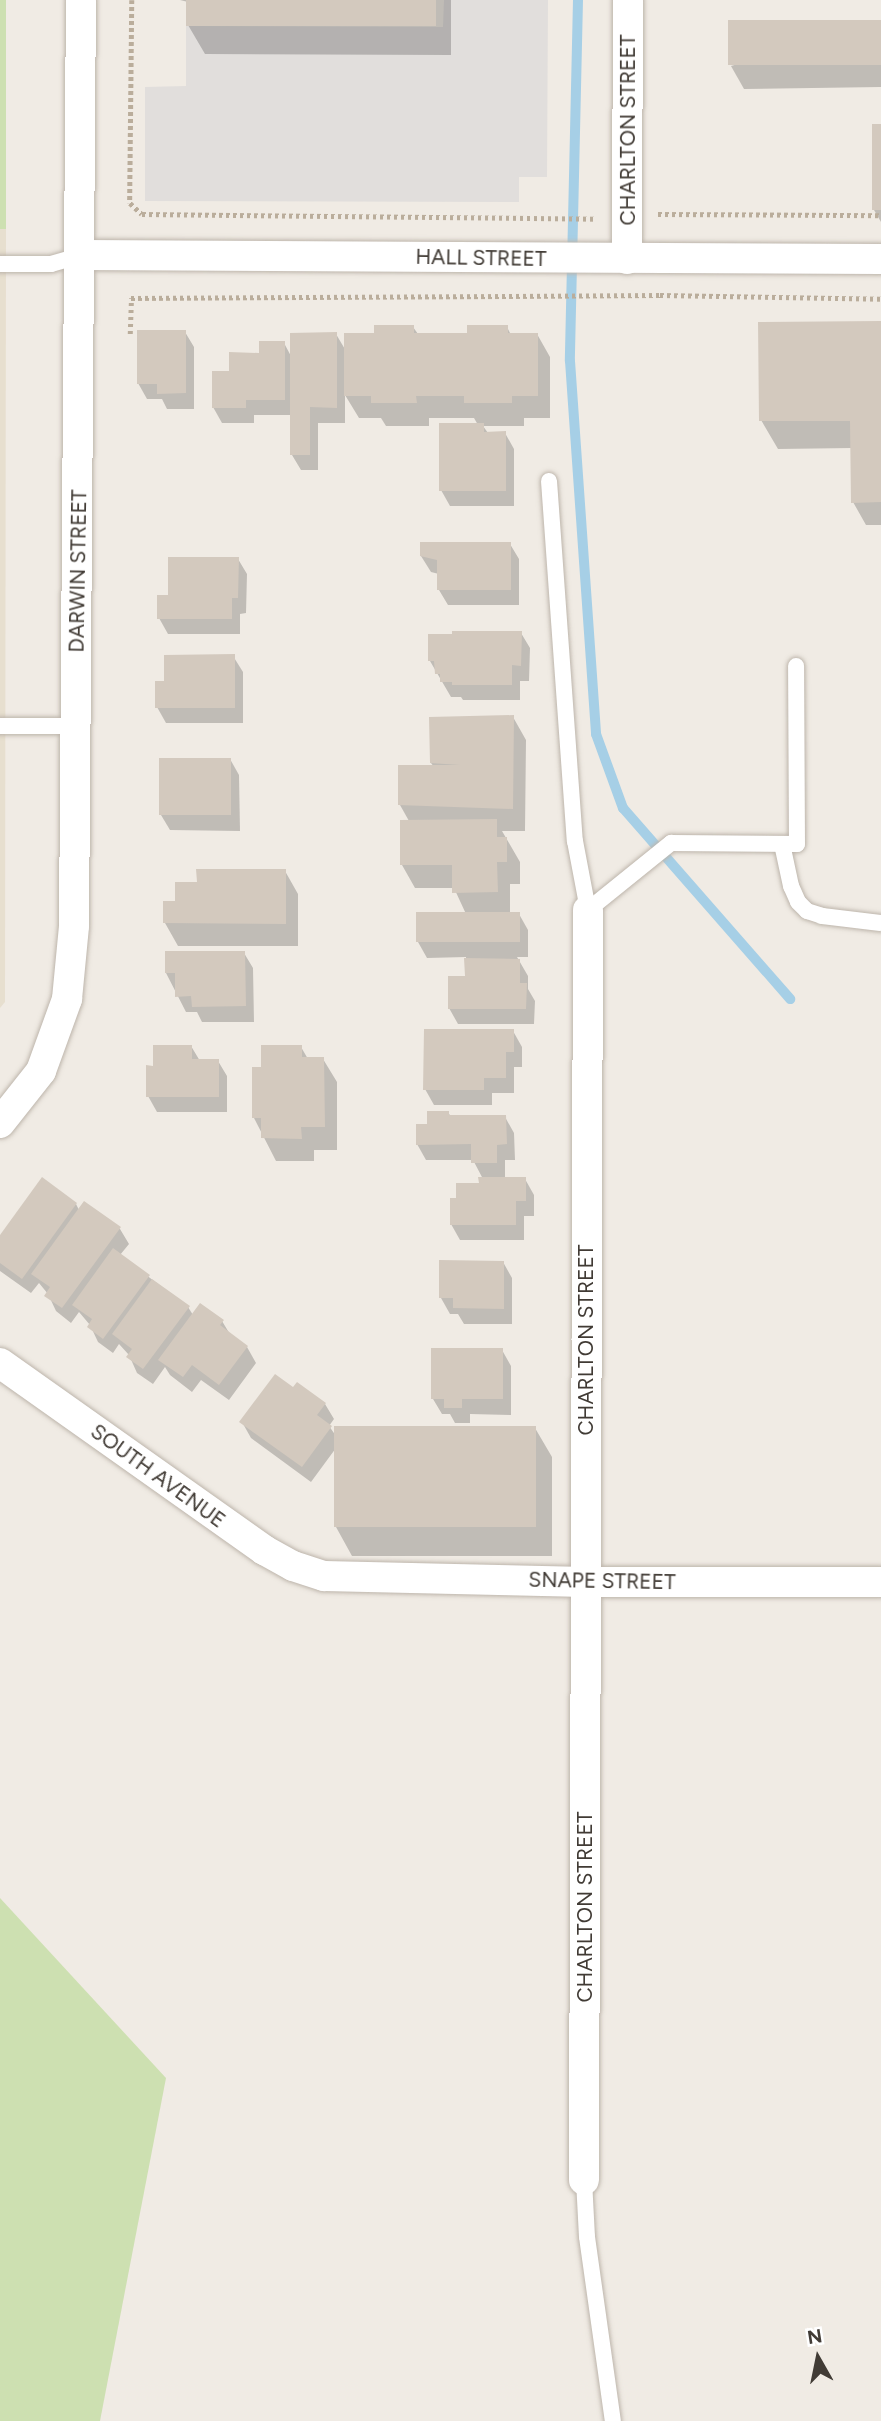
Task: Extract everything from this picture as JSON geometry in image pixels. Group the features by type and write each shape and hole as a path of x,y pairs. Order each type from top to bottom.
{"street":[{"name":"DARWIN STREET","path":"0,1123 41,1071 67,999 74,926 82,256 81,0"},
{"name":"CHARLTON STREET","path":"627,260 628,0"},
{"name":"HALL STREET","path":"82,256 881,259"},
{"name":"CHARLTON STREET","path":"584,2180 587,910"},
{"name":"SOUTH AVENUE","path":"0,1363 264,1550 293,1566 324,1576"},
{"name":"SNAPE STREET","path":"324,1576 586,1582 881,1582"}],"lane":[{"path":"0,264 51,264 82,256"},
{"path":"549,481 575,841 587,910 658,851 683,841 797,844 796,666"},
{"path":"0,726 76,726"},
{"path":"782,844 791,886 798,902 807,911 822,916 881,923"},
{"path":"584,2180 587,2237 613,2421"}],"path":[{"name":"HALL STREET","path":"132,0 130,203 142,214 586,220 628,217 881,215"},
{"name":"HALL STREET","path":"130,334 131,298 587,296 881,299"}],"shaded area":[{"path":"444,0 548,0 547,177 519,177 519,202 145,201 145,87 186,86 186,26 443,27"},
{"path":"0,229 6,229 5,1002 0,1008"}],"green space":[{"path":"0,0 6,0 6,229 0,229"},
{"path":"0,1898 166,2078 100,2421 0,2421"}],"building":[{"path":"186,0 436,0 436,26 186,26"},
{"path":"728,20 881,20 881,65 728,65"},
{"path":"872,124 881,124 881,210 872,210"},
{"path":"881,321 881,502 851,503 850,421 759,421 758,322"},
{"path":"374,325 414,325 414,333 467,333 467,325 508,325 508,333 538,333 538,396 512,396 512,403 464,403 464,396 416,396 417,403 371,403 371,396 344,396 344,333 374,333"},
{"path":"137,330 186,330 186,393 157,394 157,384 137,384"},
{"path":"337,332 337,408 310,407 310,455 290,455 290,333"},
{"path":"259,341 285,341 285,400 246,400 246,408 212,408 212,371 229,371 229,352 259,353"},
{"path":"439,423 484,423 484,432 506,431 506,491 439,491"},
{"path":"420,542 511,542 511,590 437,590 437,560 420,556"},
{"path":"168,557 239,557 238,598 232,598 232,619 157,619 157,595 168,595"},
{"path":"452,631 522,631 521,666 512,665 512,685 452,685 452,682 440,682 440,674 435,674 434,661 428,661 428,634 452,634"},
{"path":"235,654 235,708 155,708 155,681 164,681 164,655"},
{"path":"514,715 513,809 398,805 398,765 460,765 430,763 429,717"},
{"path":"159,758 231,758 231,815 159,815"},
{"path":"497,819 497,837 507,837 507,862 497,862 498,892 452,893 452,865 400,865 400,820"},
{"path":"196,869 286,869 286,924 163,923 163,901 175,901 175,882 197,882"},
{"path":"416,912 520,912 520,942 416,942"},
{"path":"165,951 245,951 246,1006 192,1007 191,996 175,997 175,973 165,973"},
{"path":"464,958 520,959 520,983 527,983 526,1009 448,1009 448,976 465,976"},
{"path":"424,1029 514,1029 514,1052 506,1052 506,1078 484,1078 484,1090 423,1090"},
{"path":"153,1045 192,1045 192,1059 219,1059 219,1097 146,1097 146,1065 153,1066"},
{"path":"261,1045 302,1045 302,1057 324,1057 325,1127 301,1127 302,1139 261,1138 261,1118 252,1118 252,1067 261,1067"},
{"path":"427,1111 449,1111 449,1115 506,1115 507,1144 497,1145 497,1163 471,1163 471,1144 416,1145 416,1124 427,1124"},
{"path":"42,1177 77,1203 22,1279 0,1263 0,1235"},
{"path":"478,1177 526,1177 526,1201 516,1201 516,1225 450,1225 450,1198 456,1198 456,1183 479,1183"},
{"path":"84,1201 121,1227 62,1308 44,1296 50,1287 31,1274"},
{"path":"113,1248 150,1275 103,1339 87,1327 92,1319 72,1305"},
{"path":"439,1260 504,1261 504,1309 453,1308 453,1298 439,1298"},
{"path":"152,1279 190,1306 143,1369 126,1357 132,1349 112,1334"},
{"path":"200,1303 224,1320 220,1325 248,1346 219,1385 192,1365 183,1377 158,1360"},
{"path":"431,1348 503,1348 503,1399 462,1399 462,1408 444,1408 444,1399 431,1399"},
{"path":"275,1374 293,1387 297,1382 326,1403 317,1415 332,1426 302,1467 239,1422"},
{"path":"334,1426 536,1426 536,1527 334,1527"}],"waterway":[{"path":"578,0 570,361 596,734 623,808 790,999"}]}
